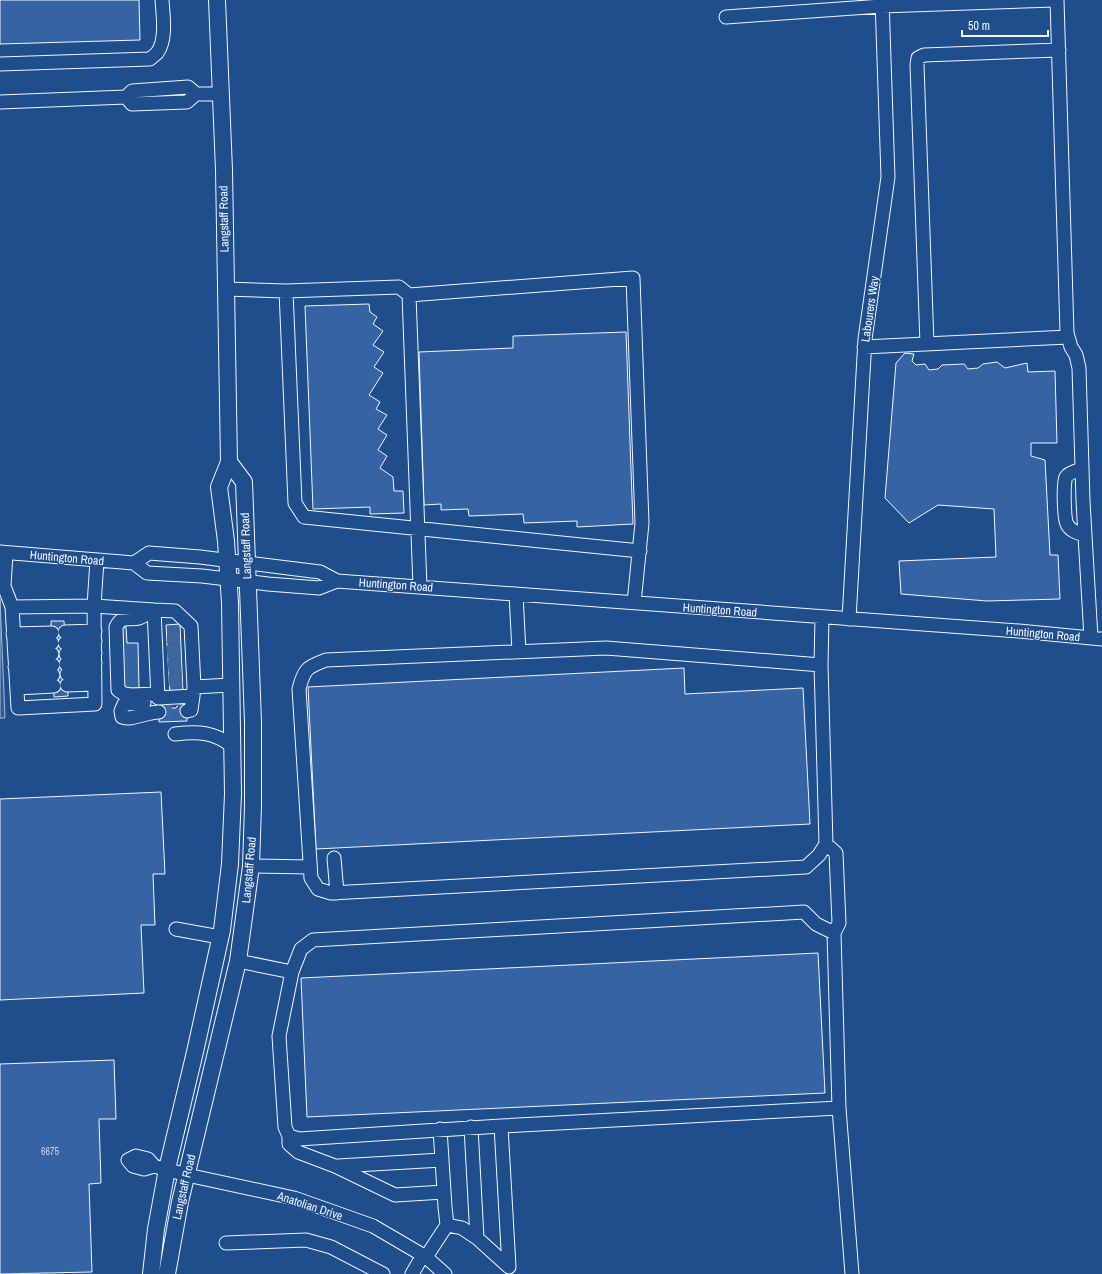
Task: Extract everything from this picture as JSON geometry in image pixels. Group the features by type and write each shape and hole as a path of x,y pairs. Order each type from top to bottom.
{"main road":[{"name":"Langstaff Road","path":"151,1274 160,1168 195,1052 220,937 230,864 233,794 230,603 228,560 219,487 229,462 224,170 217,0"},
{"name":"Langstaff Road","path":"167,1274 180,1202 238,961 251,866 253,806 252,722 244,482 229,462"}],"street":[{"path":"0,64 150,59 158,52 162,42 164,30 162,0"},
{"path":"726,17 882,3 1056,0 1059,50 1068,337 1071,347 1076,355 1079,368 1085,535 1097,639"},
{"name":"Labourers Way","path":"849,619 864,347 888,177 882,3"},
{"path":"927,344 917,65 918,58 924,55 1059,50"},
{"path":"0,102 126,97 132,90 188,87 196,94 221,94"},
{"path":"226,290 286,291 400,287 410,295 633,278 642,523 634,603"},
{"path":"286,291 294,504 304,517 640,551"},
{"path":"410,295 420,587"},
{"path":"864,347 1068,337"},
{"path":"1082,469 1070,473 1066,477 1064,483 1065,518 1070,529 1085,535"},
{"path":"3,553 4,586 12,607 18,708 95,704 94,606 97,560"},
{"name":"Huntington Road","path":"3,553 134,563 147,573 228,578 319,588 337,581"},
{"name":"Huntington Road","path":"134,563 149,553 228,560 320,572 337,581 1019,631 1097,639"},
{"path":"516,594 519,652"},
{"path":"12,607 94,606 175,611 191,626 186,637 187,665 191,685 191,710 187,711"},
{"path":"154,610 161,638 162,652 163,680 158,696 153,703 124,704 121,711 122,717 129,719 150,712 159,712"},
{"path":"154,610 139,618 124,619 119,622 116,627 118,690 124,694 130,695 158,696 191,685 231,685"},
{"path":"821,666 606,648 326,660 310,666 302,676 299,689 311,878 318,889 331,893 337,893 806,867 819,855 826,844 821,666 822,617"},
{"path":"15,661 95,657"},
{"path":"15,661 95,657"},
{"path":"15,661 95,657"},
{"path":"175,734 206,733 219,737 232,746"},
{"path":"826,844 836,852 839,923 834,934 839,1108 852,1274"},
{"path":"334,858 337,893"},
{"path":"251,866 310,867"},
{"path":"444,1192 395,1195 335,1166 298,1152 289,1144 289,1136 285,1127 280,1036 292,972 301,949 313,940 804,912 816,924 834,934"},
{"path":"176,928 220,937"},
{"path":"238,961 292,972"},
{"path":"289,1136 299,1139 471,1127 839,1108"},
{"path":"447,1225 462,1228 477,1238 509,1267 501,1126"},
{"path":"471,1127 477,1238"},
{"path":"412,1274 447,1225 440,1129"},
{"name":"Anatolian Drive","path":"123,1159 136,1156 148,1159 160,1168 294,1198 372,1226 424,1256 445,1274"},
{"path":"335,1166 442,1160"},
{"path":"226,1243 306,1240 331,1247 383,1274"}],"shaded area":[{"path":"0,599 5,718 0,718"}],"building":[{"path":"0,0 139,0 140,40 0,44"},
{"path":"369,304 370,312 377,317 373,324 383,331 373,345 384,352 374,367 383,373 369,395 380,402 376,409 387,415 378,429 387,435 378,450 387,456 380,468 393,477 394,491 403,491 404,513 370,514 370,507 313,509 305,306"},
{"path":"626,332 633,524 577,527 577,521 524,523 523,514 469,516 468,509 441,510 441,504 424,505 419,352 513,348 513,336"},
{"path":"905,353 914,354 912,361 916,365 925,364 929,370 938,369 942,365 964,364 968,369 978,368 983,364 997,362 1005,368 1027,363 1028,372 1055,371 1057,443 1031,443 1031,456 1045,460 1050,555 1058,555 1060,599 987,601 901,594 899,561 996,557 994,509 938,505 909,523 885,498 896,363"},
{"path":"51,621 64,621 68,696 54,697"},
{"path":"180,624 183,693 170,694 166,625"},
{"path":"119,627 126,627 127,643 138,643 139,688 121,688"},
{"path":"684,668 685,694 803,688 810,824 316,849 308,687"},
{"path":"169,706 176,708 177,706 187,706 187,721 159,722 159,707"},
{"path":"161,792 165,874 153,874 155,925 141,925 144,993 0,1000 0,799"},
{"path":"818,953 825,1093 307,1117 301,978"},
{"path":"114,1060 116,1119 99,1119 101,1183 89,1184 92,1272 0,1274 0,1064"}],"tunnel":[{"path":"167,637 181,637"},
{"path":"167,652 181,651"},
{"path":"168,666 182,665"},
{"path":"169,680 183,679"},
{"path":"159,712 187,711"}]}
